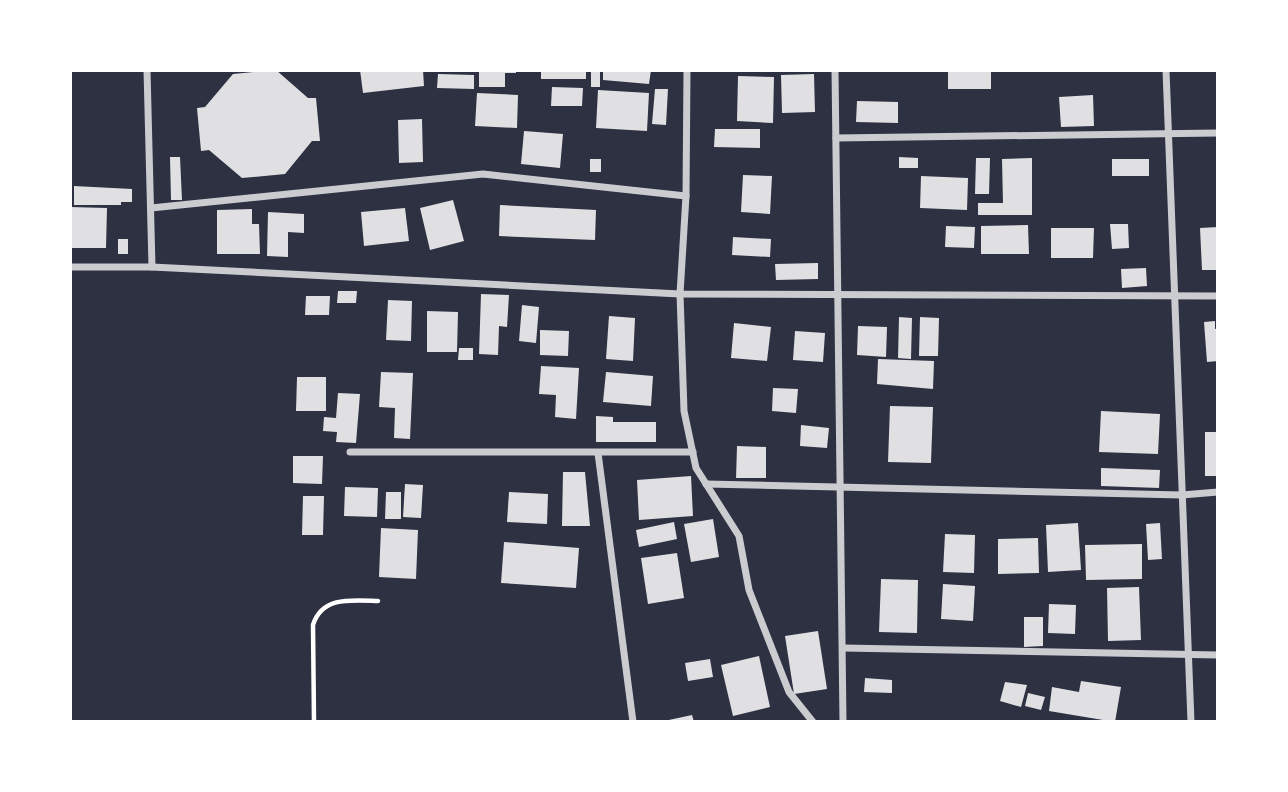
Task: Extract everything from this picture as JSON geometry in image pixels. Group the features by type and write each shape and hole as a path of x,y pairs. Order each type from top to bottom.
{"street":[{"path":"147,70 152,267"},
{"path":"687,70 686,196 680,294 684,411 696,468 739,536 749,590 789,692 813,722"},
{"path":"835,70 843,722"},
{"path":"1166,70 1182,495 1191,655 1191,722"},
{"path":"836,138 1218,133"},
{"path":"151,208 483,173 686,196"},
{"path":"70,267 152,267 680,294 1218,296"},
{"path":"350,452 693,452"},
{"path":"598,453 633,722"},
{"path":"706,484 1182,495 1218,492"},
{"path":"843,648 1218,655"}],"path":[{"path":"314,722 313,625 317,612 329,603 378,601"}],"building":[{"path":"276,70 308,98 316,98 320,141 312,141 285,174 242,178 209,150 201,151 197,108 205,107 233,74"},
{"path":"360,70 423,70 424,86 363,93"},
{"path":"479,70 516,70 516,73 505,73 505,87 479,87"},
{"path":"541,70 586,70 586,79 541,79"},
{"path":"591,70 600,70 600,87 591,87"},
{"path":"603,70 651,70 649,84 603,80"},
{"path":"948,70 991,70 991,89 948,89"},
{"path":"438,74 474,75 474,89 437,88"},
{"path":"814,74 815,112 782,113 781,75"},
{"path":"738,76 774,77 773,123 737,121"},
{"path":"552,87 583,88 582,106 551,106"},
{"path":"655,89 668,89 666,125 652,124"},
{"path":"598,90 649,93 647,131 596,128"},
{"path":"477,93 518,95 517,128 475,126"},
{"path":"1093,95 1094,126 1061,127 1059,97"},
{"path":"857,101 898,102 898,123 856,122"},
{"path":"422,119 423,162 399,163 398,120"},
{"path":"715,129 760,129 760,148 714,147"},
{"path":"524,131 563,134 560,168 521,164"},
{"path":"170,157 180,157 182,200 171,200"},
{"path":"899,157 918,158 918,168 899,168"},
{"path":"976,158 990,158 989,194 975,194"},
{"path":"1032,158 1032,215 978,215 978,203 1003,203 1002,159"},
{"path":"590,159 601,159 601,172 590,172"},
{"path":"1112,159 1149,159 1149,176 1112,176"},
{"path":"743,175 772,176 770,214 741,212"},
{"path":"921,176 968,178 967,210 920,208"},
{"path":"74,186 132,189 132,202 121,202 121,205 74,205"},
{"path":"453,200 464,241 430,250 420,208"},
{"path":"500,205 596,210 595,240 499,236"},
{"path":"70,207 107,208 106,248 70,248"},
{"path":"405,208 409,241 364,246 361,212"},
{"path":"252,209 252,224 259,224 260,254 217,254 217,210"},
{"path":"268,212 304,214 304,233 288,232 288,257 267,256"},
{"path":"1110,224 1128,224 1129,248 1112,249"},
{"path":"1028,225 1029,254 981,254 981,226"},
{"path":"946,226 975,227 974,248 945,247"},
{"path":"1218,227 1218,270 1202,270 1200,228"},
{"path":"1051,228 1094,228 1093,258 1051,258"},
{"path":"733,237 771,239 770,257 732,255"},
{"path":"118,239 128,239 128,254 118,254"},
{"path":"818,263 818,279 776,280 775,264"},
{"path":"1146,268 1147,286 1122,288 1121,269"},
{"path":"338,291 357,291 356,303 337,303"},
{"path":"481,294 509,295 507,327 499,326 498,355 479,354"},
{"path":"306,296 330,296 329,315 305,315"},
{"path":"388,300 412,301 411,341 386,340"},
{"path":"522,305 539,307 536,343 519,341"},
{"path":"427,311 458,312 457,352 427,352"},
{"path":"609,316 635,318 633,361 606,359"},
{"path":"899,317 912,318 911,359 898,358"},
{"path":"920,317 939,318 938,356 919,356"},
{"path":"1215,321 1215,329 1218,328 1218,361 1207,362 1204,322"},
{"path":"734,323 771,327 767,361 731,358"},
{"path":"858,326 887,327 886,357 857,355"},
{"path":"540,330 569,331 568,356 540,355"},
{"path":"795,331 825,333 823,362 793,360"},
{"path":"459,348 473,348 473,360 458,360"},
{"path":"878,359 934,361 933,389 877,384"},
{"path":"541,366 579,368 576,419 555,417 556,395 539,394"},
{"path":"381,372 413,373 410,439 394,438 395,408 379,407"},
{"path":"606,372 653,376 651,406 603,402"},
{"path":"297,377 326,377 326,411 296,411"},
{"path":"773,388 798,389 796,413 772,411"},
{"path":"338,393 360,394 356,443 336,442 337,432 323,431 324,417 336,418"},
{"path":"890,406 933,407 931,463 888,462"},
{"path":"1101,411 1160,414 1158,454 1099,452"},
{"path":"596,416 613,417 613,422 656,422 656,442 596,442"},
{"path":"801,425 829,428 827,448 800,446"},
{"path":"1205,432 1218,432 1218,476 1205,476"},
{"path":"737,446 766,447 766,478 736,478"},
{"path":"293,456 323,456 322,484 293,483"},
{"path":"1101,468 1160,470 1159,488 1101,486"},
{"path":"563,472 585,472 590,526 562,526"},
{"path":"691,476 693,516 639,520 637,480"},
{"path":"405,484 423,485 421,518 403,517"},
{"path":"345,487 378,488 377,517 344,516"},
{"path":"386,492 401,492 401,519 385,519"},
{"path":"509,492 548,494 547,524 507,522"},
{"path":"303,496 324,496 323,535 302,535"},
{"path":"713,519 719,557 691,562 684,524"},
{"path":"674,522 677,539 639,547 636,530"},
{"path":"1078,523 1081,570 1048,572 1046,525"},
{"path":"1160,523 1162,559 1148,560 1146,524"},
{"path":"381,528 418,530 416,579 379,577"},
{"path":"945,534 975,535 974,573 943,572"},
{"path":"1038,538 1039,573 998,574 998,539"},
{"path":"504,542 579,548 576,588 501,583"},
{"path":"1142,544 1142,579 1086,580 1085,545"},
{"path":"677,553 684,598 648,604 641,558"},
{"path":"881,579 918,580 917,633 879,632"},
{"path":"943,584 975,586 973,621 941,619"},
{"path":"1139,587 1141,640 1108,641 1107,588"},
{"path":"1049,604 1076,605 1075,634 1048,633"},
{"path":"1024,617 1043,617 1043,646 1024,647"},
{"path":"818,631 827,689 794,694 785,636"},
{"path":"759,656 770,707 733,716 721,665"},
{"path":"710,659 713,677 688,681 685,663"},
{"path":"865,678 892,680 892,693 864,692"},
{"path":"1081,681 1121,687 1115,722 1049,711 1052,687 1079,692"},
{"path":"1005,682 1027,685 1021,707 1000,701"},
{"path":"1028,693 1045,697 1041,710 1025,706"},
{"path":"692,715 694,722 664,722 664,721"}]}
